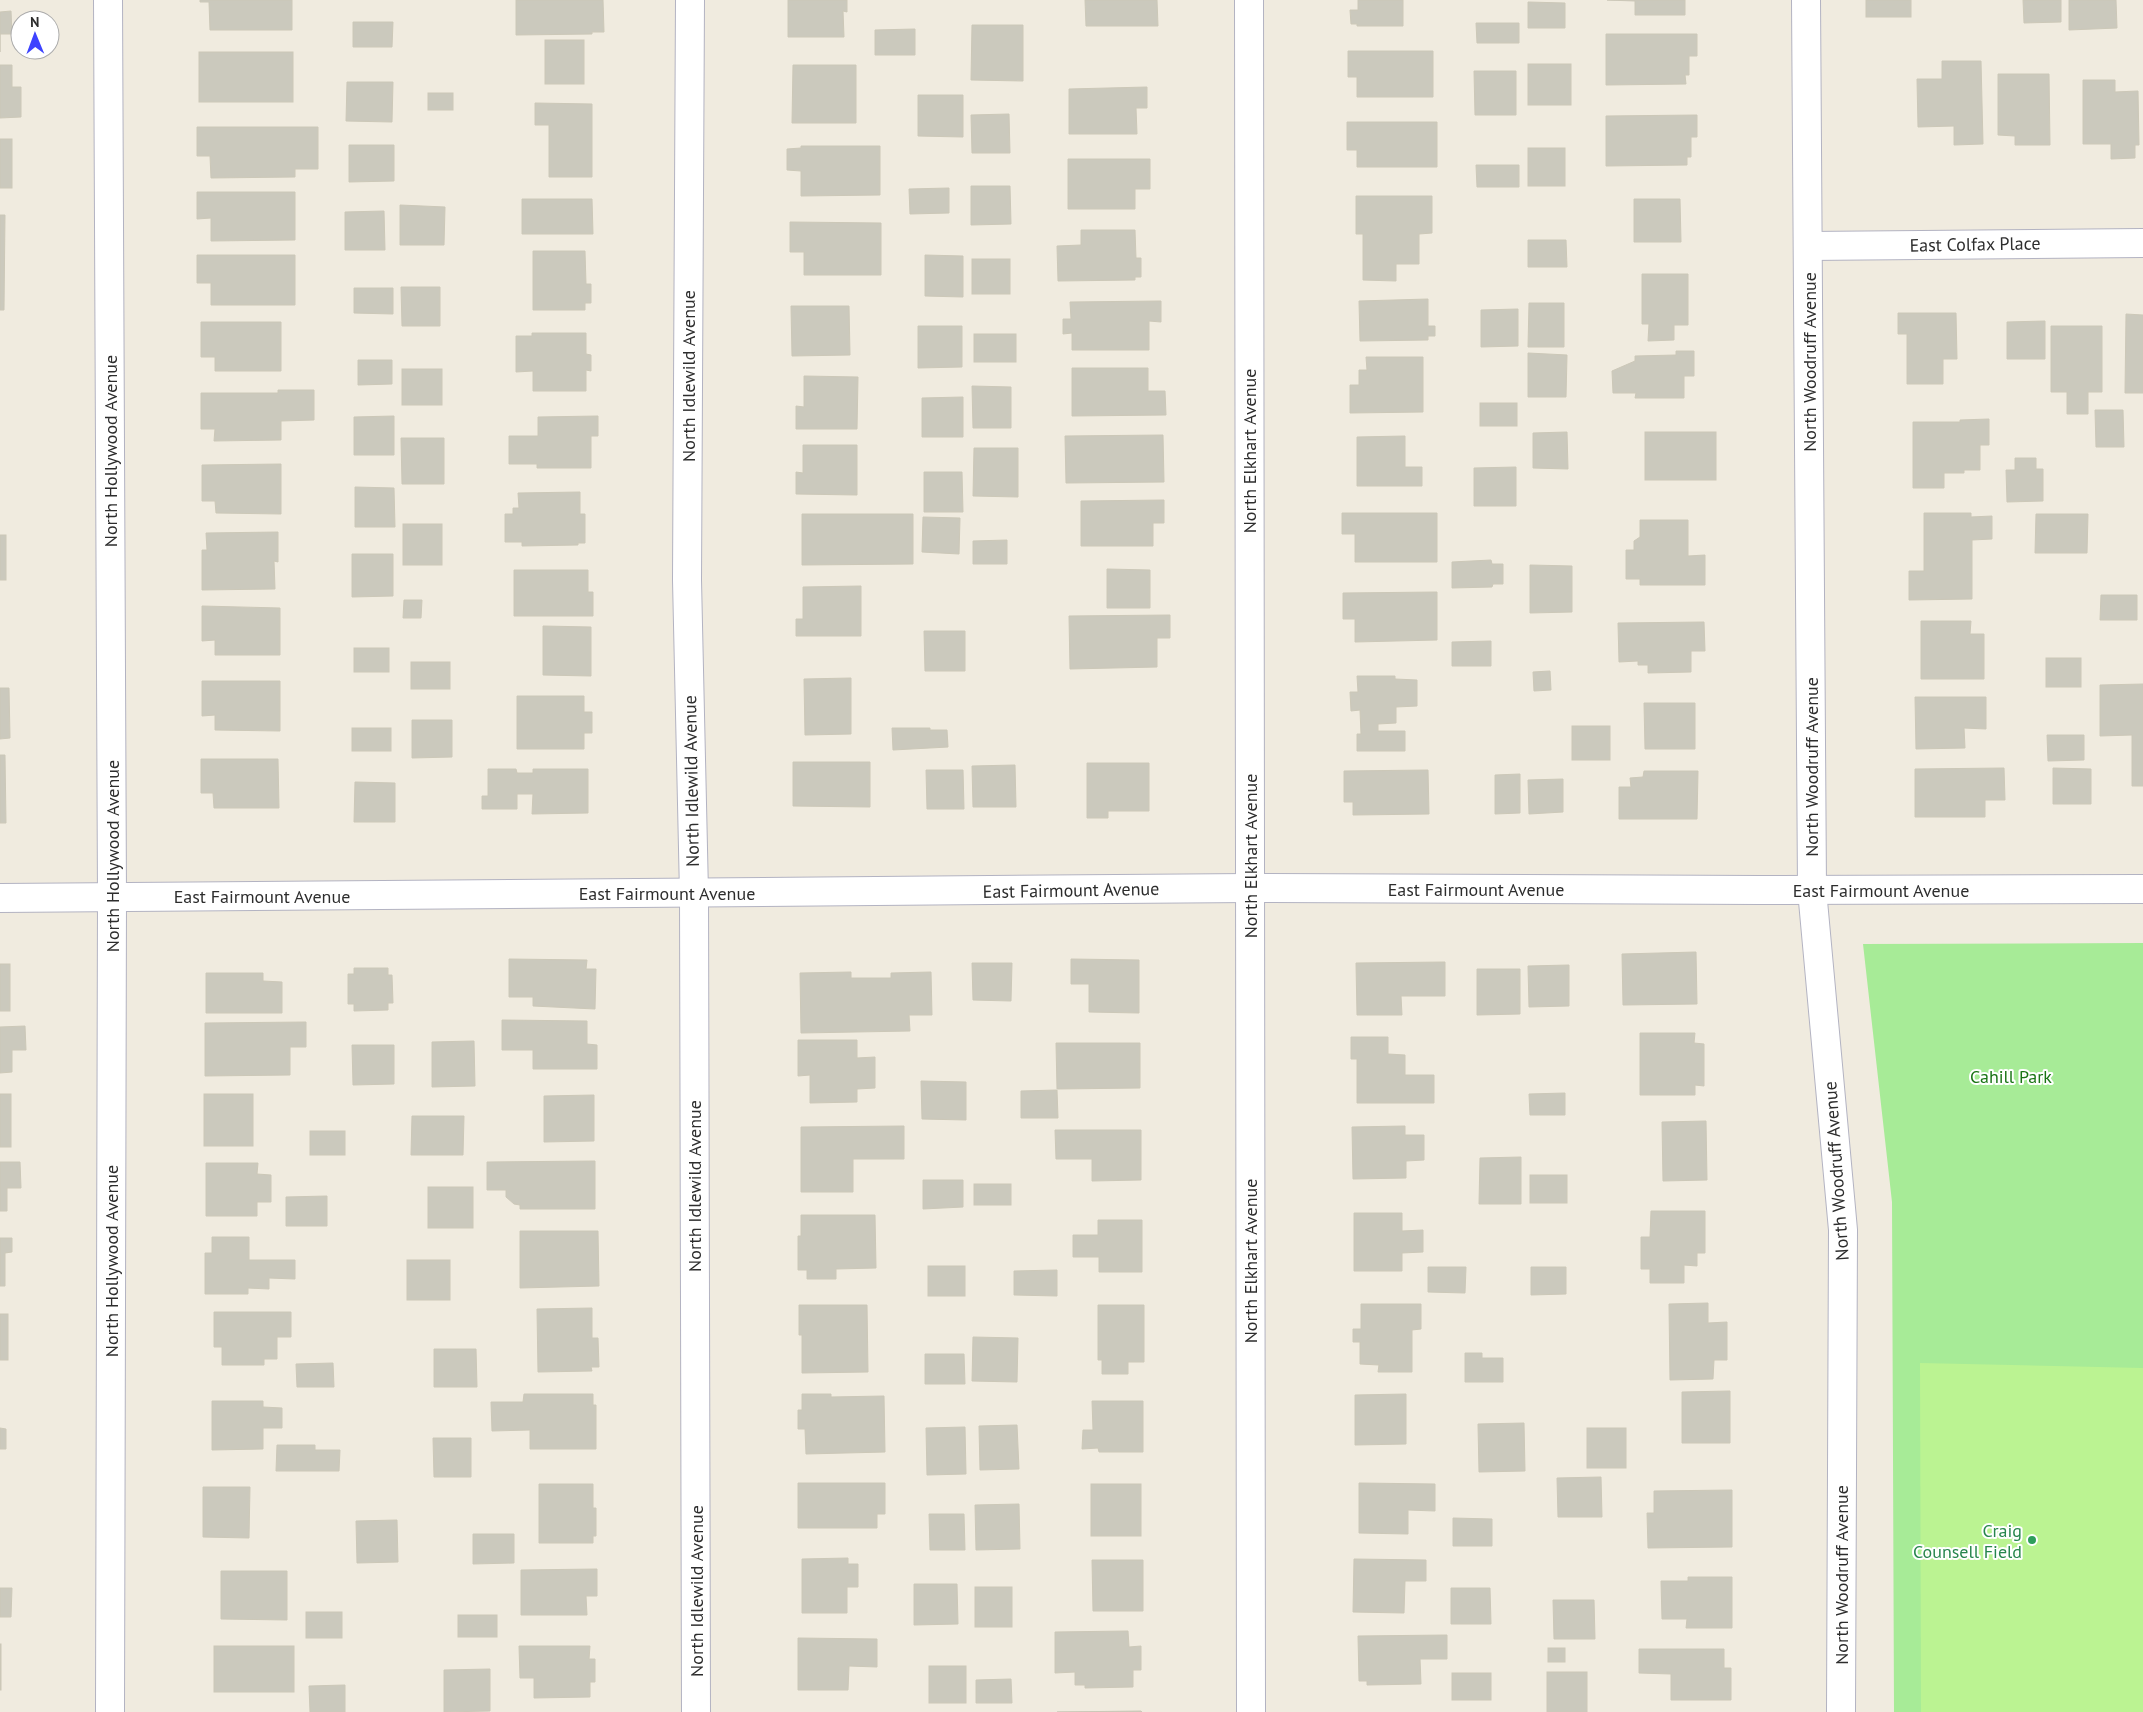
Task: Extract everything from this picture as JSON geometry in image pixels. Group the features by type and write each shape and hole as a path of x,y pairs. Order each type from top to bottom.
{"street":[{"name":"North Hollywood Avenue","path":"108,0 112,897 110,1712"},
{"name":"North Idlewild Avenue","path":"690,0 687,580 694,893 696,1712"},
{"name":"North Elkhart Avenue","path":"1249,0 1251,1712"},
{"name":"North Woodruff Avenue","path":"1806,0 1812,890 1843,1230 1841,1712"},
{"name":"East Colfax Place","path":"1808,246 2143,243"},
{"name":"East Fairmount Avenue","path":"0,898 1250,888 1812,890 2143,888"}],"green space":[{"name":"Cahill Park","path":"2143,943 2143,1712 1894,1712 1892,1202 1863,944"},
{"name":"Craig Counsell Field","path":"1920,1363 2143,1368 2143,1712 1921,1712"}],"building":[{"path":"200,0 292,0 292,30 210,30 209,2 200,2"},
{"path":"516,0 603,0 604,32 592,32 592,34 516,35"},
{"path":"788,0 847,0 847,12 843,11 844,37 788,37"},
{"path":"1085,0 1157,0 1158,26 1086,26"},
{"path":"1358,0 1403,0 1403,26 1357,26 1357,24 1351,24 1350,10 1358,10"},
{"path":"1607,0 1685,0 1685,15 1635,15 1635,1"},
{"path":"1866,0 1911,0 1911,17 1866,17"},
{"path":"2023,0 2061,0 2061,22 2024,23"},
{"path":"2069,0 2116,0 2117,28 2069,30"},
{"path":"1528,2 1565,3 1565,28 1528,28"},
{"path":"10,11 10,34 0,34 0,12"},
{"path":"353,22 393,22 392,47 353,47"},
{"path":"1476,23 1519,23 1519,43 1477,43"},
{"path":"972,25 1023,25 1023,81 971,80"},
{"path":"915,29 915,55 875,55 875,30"},
{"path":"1606,34 1697,34 1697,56 1689,56 1689,75 1685,75 1686,84 1606,85"},
{"path":"545,40 584,40 584,84 545,84"},
{"path":"1348,51 1433,51 1433,97 1357,97 1357,77 1348,77"},
{"path":"199,52 293,52 293,102 199,102"},
{"path":"1942,61 1981,61 1983,144 1954,145 1954,126 1918,127 1917,79 1942,79"},
{"path":"1528,64 1571,64 1571,105 1528,105"},
{"path":"0,65 12,65 12,87 21,87 21,117 0,118"},
{"path":"793,65 856,65 856,123 792,123"},
{"path":"1474,71 1516,71 1516,115 1475,115"},
{"path":"1998,74 2049,74 2050,145 2015,145 2015,136 1998,135"},
{"path":"2083,80 2115,80 2115,92 2138,91 2139,145 2135,145 2135,158 2111,159 2111,144 2083,144"},
{"path":"347,82 393,82 392,122 346,121"},
{"path":"1147,87 1147,108 1136,108 1137,134 1069,134 1069,89"},
{"path":"428,93 453,93 453,110 428,110"},
{"path":"918,95 963,95 963,137 918,136"},
{"path":"535,103 592,104 592,177 549,177 549,125 535,125"},
{"path":"1009,114 1010,153 972,153 971,115"},
{"path":"1697,115 1697,137 1691,137 1691,157 1687,157 1687,165 1606,166 1606,116"},
{"path":"1347,122 1437,122 1437,167 1357,167 1357,150 1347,150"},
{"path":"197,127 318,127 318,169 295,169 295,177 211,178 210,156 197,156"},
{"path":"0,139 12,139 12,188 0,188"},
{"path":"349,145 394,145 394,181 349,182"},
{"path":"801,146 880,146 880,195 801,196 801,171 787,170 787,149 801,148"},
{"path":"1528,148 1565,148 1565,186 1528,186"},
{"path":"1068,159 1150,159 1150,189 1135,189 1135,209 1068,209"},
{"path":"1476,165 1519,165 1519,187 1477,187"},
{"path":"971,186 1010,186 1011,224 971,225"},
{"path":"949,188 949,213 910,214 909,189"},
{"path":"197,192 295,192 295,240 211,241 211,218 197,219"},
{"path":"1356,196 1432,196 1432,233 1419,234 1419,264 1396,264 1396,281 1363,280 1363,234 1356,234"},
{"path":"522,199 592,199 593,234 522,234"},
{"path":"1634,199 1680,199 1681,242 1634,242"},
{"path":"400,205 445,207 444,245 400,245"},
{"path":"384,211 385,250 345,250 345,212"},
{"path":"0,215 5,215 4,310 0,310"},
{"path":"790,222 881,223 881,275 804,275 804,252 790,252"},
{"path":"1081,230 1135,230 1136,258 1141,258 1141,277 1135,277 1135,280 1058,281 1057,246 1081,245"},
{"path":"1528,240 1566,240 1567,267 1528,267"},
{"path":"533,251 585,251 586,284 591,284 591,303 585,303 585,310 533,310"},
{"path":"197,255 295,255 295,305 211,305 211,283 197,283"},
{"path":"925,255 963,256 963,297 925,296"},
{"path":"972,259 1010,259 1010,294 972,294"},
{"path":"1642,274 1688,274 1688,325 1674,325 1674,340 1648,341 1649,324 1642,324"},
{"path":"401,287 440,287 440,326 402,326"},
{"path":"354,288 393,288 393,314 354,313"},
{"path":"1428,299 1428,326 1435,326 1435,336 1428,336 1428,340 1360,341 1359,301"},
{"path":"1161,301 1161,322 1149,321 1149,350 1072,350 1072,333 1063,334 1063,319 1071,319 1070,302"},
{"path":"1529,303 1564,303 1564,347 1528,347"},
{"path":"791,306 849,306 850,355 792,356"},
{"path":"1518,309 1518,346 1481,347 1481,310"},
{"path":"1898,313 1956,313 1957,359 1943,359 1943,384 1907,384 1907,334 1898,334"},
{"path":"2126,314 2143,315 2143,393 2125,393"},
{"path":"2045,321 2045,359 2007,359 2007,322"},
{"path":"201,322 281,322 281,371 215,371 215,357 201,357"},
{"path":"918,326 962,326 962,367 918,368"},
{"path":"2051,326 2102,326 2102,392 2088,392 2088,414 2067,414 2067,392 2051,392"},
{"path":"532,333 586,333 586,354 591,355 591,371 586,370 586,391 533,391 533,371 516,372 516,336 532,336"},
{"path":"974,334 1016,334 1016,362 974,362"},
{"path":"1676,351 1694,351 1694,376 1684,376 1684,398 1635,398 1636,393 1613,393 1612,371 1635,361 1635,356 1676,355"},
{"path":"1528,353 1567,355 1566,397 1528,397"},
{"path":"1366,357 1423,357 1423,412 1350,413 1350,385 1359,385 1359,370 1367,370"},
{"path":"358,360 392,360 392,384 358,385"},
{"path":"1072,368 1148,368 1148,391 1165,391 1166,415 1072,416"},
{"path":"402,369 442,369 442,405 402,405"},
{"path":"804,376 858,377 857,429 796,429 796,406 804,407"},
{"path":"972,386 1011,387 1011,428 973,428"},
{"path":"278,390 314,390 314,420 281,421 281,440 214,441 215,429 201,429 201,393 278,393"},
{"path":"963,397 963,437 922,437 922,398"},
{"path":"1480,403 1517,403 1517,426 1480,426"},
{"path":"2095,410 2123,410 2124,447 2096,447"},
{"path":"394,416 394,455 354,455 354,417"},
{"path":"598,416 598,436 591,436 591,468 537,468 537,464 509,464 509,436 538,436 538,417"},
{"path":"1989,419 1989,445 1980,445 1980,470 1964,470 1964,473 1944,473 1944,488 1913,488 1913,422 1960,422 1960,420"},
{"path":"1567,432 1568,469 1533,468 1533,433"},
{"path":"1645,432 1716,432 1716,480 1645,480"},
{"path":"1163,435 1164,482 1066,483 1065,436"},
{"path":"1405,436 1405,467 1422,467 1422,486 1357,486 1357,437"},
{"path":"401,438 444,438 444,484 402,484"},
{"path":"803,445 857,445 857,495 796,494 796,472 803,473"},
{"path":"974,448 1018,448 1018,497 973,496"},
{"path":"2015,458 2036,458 2036,469 2043,469 2043,501 2007,502 2006,470 2015,470"},
{"path":"281,464 281,514 216,513 215,501 202,501 202,465"},
{"path":"1516,467 1516,506 1474,506 1474,468"},
{"path":"924,472 962,472 963,512 924,512"},
{"path":"355,487 394,488 395,527 355,527"},
{"path":"580,492 580,514 585,514 585,543 578,543 578,545 522,546 522,542 505,542 505,514 513,514 513,508 519,508 518,493"},
{"path":"1164,500 1164,523 1153,523 1153,546 1081,546 1081,501"},
{"path":"1342,513 1437,513 1437,562 1355,562 1355,534 1342,534"},
{"path":"1924,513 1971,513 1971,517 1992,516 1992,539 1972,540 1972,599 1909,600 1909,571 1924,571"},
{"path":"802,514 913,514 913,564 802,565"},
{"path":"2036,514 2088,514 2087,553 2035,553"},
{"path":"923,517 960,518 959,554 922,552"},
{"path":"1640,520 1688,520 1688,556 1705,555 1705,585 1640,585 1640,579 1626,579 1626,550 1634,550 1634,541 1640,537"},
{"path":"403,524 442,524 442,565 403,565"},
{"path":"278,532 278,562 274,561 275,589 202,590 202,550 207,550 206,533"},
{"path":"0,535 6,535 6,580 0,580"},
{"path":"1007,540 1007,564 973,564 973,541"},
{"path":"352,554 393,554 393,596 352,597"},
{"path":"1491,560 1492,564 1503,564 1503,584 1493,584 1492,587 1452,588 1452,562"},
{"path":"1530,565 1572,566 1572,612 1530,613"},
{"path":"1107,569 1150,570 1150,608 1107,608"},
{"path":"514,570 588,570 588,592 593,592 593,616 514,616"},
{"path":"861,586 861,636 796,636 796,619 803,619 803,587"},
{"path":"1437,592 1437,640 1355,642 1355,619 1343,619 1343,593"},
{"path":"2101,595 2137,595 2137,620 2100,620"},
{"path":"404,600 422,600 421,618 403,618"},
{"path":"202,606 280,608 280,655 215,655 215,640 202,641"},
{"path":"1170,615 1170,638 1157,638 1157,667 1070,669 1069,616"},
{"path":"1921,621 1971,621 1970,634 1984,634 1984,679 1921,679"},
{"path":"1704,622 1705,651 1691,651 1691,672 1648,673 1648,665 1638,665 1638,661 1619,662 1618,623"},
{"path":"543,626 591,627 591,676 543,675"},
{"path":"924,631 965,631 965,671 925,671"},
{"path":"1491,641 1491,666 1452,666 1452,642"},
{"path":"354,648 389,648 389,672 354,672"},
{"path":"2046,658 2081,658 2081,687 2046,687"},
{"path":"411,662 450,662 450,689 411,689"},
{"path":"1550,671 1551,690 1534,691 1533,672"},
{"path":"1357,676 1395,676 1395,679 1417,680 1417,706 1396,707 1396,723 1378,724 1378,731 1405,731 1405,751 1357,751 1357,734 1361,734 1360,710 1351,711 1350,692 1358,692"},
{"path":"851,678 851,734 805,735 804,679"},
{"path":"202,681 280,681 280,731 215,730 215,715 202,716"},
{"path":"2143,684 2143,786 2132,786 2132,735 2100,736 2100,685"},
{"path":"0,688 9,688 10,738 0,739"},
{"path":"517,696 584,696 584,712 592,712 592,733 584,733 584,749 517,749"},
{"path":"1915,697 1986,697 1986,729 1964,728 1965,748 1916,749"},
{"path":"1644,703 1695,703 1695,749 1645,749"},
{"path":"412,720 452,720 452,757 412,758"},
{"path":"1572,726 1610,726 1610,760 1572,760"},
{"path":"352,728 391,728 391,751 352,751"},
{"path":"892,728 947,730 948,747 893,750"},
{"path":"2047,735 2084,735 2084,760 2048,761"},
{"path":"0,755 5,755 6,823 0,823"},
{"path":"201,759 278,759 279,808 214,808 213,793 201,793"},
{"path":"793,762 870,762 870,807 793,806"},
{"path":"1087,763 1149,763 1149,811 1108,811 1108,818 1087,818"},
{"path":"1015,765 1016,807 973,807 972,766"},
{"path":"2004,768 2005,800 1985,800 1985,817 1915,817 1915,769"},
{"path":"2053,768 2091,769 2091,804 2053,804"},
{"path":"488,769 516,769 517,773 533,773 533,769 588,769 588,813 532,814 533,794 517,794 517,809 482,809 482,796 488,796"},
{"path":"926,770 963,770 964,809 927,809"},
{"path":"1428,770 1429,814 1353,815 1353,802 1344,802 1344,771"},
{"path":"1644,771 1698,771 1697,819 1619,819 1619,787 1631,787 1630,778 1643,777"},
{"path":"1520,774 1520,813 1495,814 1495,775"},
{"path":"1563,779 1563,812 1529,814 1528,780"},
{"path":"355,782 395,783 395,822 354,822"},
{"path":"1696,952 1697,1004 1623,1005 1622,954"},
{"path":"509,959 587,960 586,969 596,969 595,1009 533,1006 533,997 509,997"},
{"path":"1071,959 1139,960 1139,1013 1089,1012 1089,984 1071,984"},
{"path":"1445,962 1445,996 1401,996 1402,1015 1357,1015 1356,963"},
{"path":"972,963 1012,963 1011,1001 973,1000"},
{"path":"0,964 10,964 10,1011 0,1011"},
{"path":"1569,965 1569,1006 1529,1007 1528,966"},
{"path":"354,968 388,968 388,975 392,975 393,1003 388,1003 388,1010 354,1011 354,1004 348,1004 348,974 354,974"},
{"path":"1477,969 1520,969 1520,1014 1477,1015"},
{"path":"851,972 851,978 891,978 891,973 931,972 932,1015 909,1015 910,1031 801,1033 800,973"},
{"path":"206,973 263,973 263,981 282,982 282,1013 206,1013"},
{"path":"502,1020 587,1021 587,1044 597,1045 597,1069 533,1069 533,1050 502,1050"},
{"path":"306,1022 306,1047 290,1047 290,1075 205,1076 205,1023"},
{"path":"25,1026 26,1050 12,1050 12,1072 0,1073 0,1027"},
{"path":"1640,1033 1695,1033 1694,1043 1704,1044 1704,1086 1695,1085 1695,1095 1640,1095"},
{"path":"1351,1037 1388,1037 1388,1054 1405,1055 1405,1075 1434,1075 1434,1103 1357,1103 1357,1059 1351,1059"},
{"path":"798,1040 857,1040 857,1058 875,1057 875,1088 857,1089 857,1102 810,1103 810,1075 798,1076"},
{"path":"474,1041 475,1086 432,1087 432,1042"},
{"path":"1056,1043 1140,1043 1140,1088 1057,1089"},
{"path":"352,1045 394,1045 394,1084 353,1085"},
{"path":"921,1081 966,1082 966,1120 922,1119"},
{"path":"1057,1090 1058,1118 1021,1118 1021,1091"},
{"path":"1565,1093 1565,1115 1530,1115 1529,1094"},
{"path":"0,1094 11,1094 11,1147 0,1147"},
{"path":"204,1094 253,1094 253,1146 204,1146"},
{"path":"594,1095 594,1141 544,1142 544,1096"},
{"path":"412,1116 464,1116 463,1155 411,1155"},
{"path":"1706,1121 1707,1180 1663,1181 1662,1122"},
{"path":"904,1126 904,1159 853,1159 853,1192 801,1192 801,1127"},
{"path":"1405,1126 1405,1135 1424,1135 1424,1160 1406,1161 1406,1178 1353,1179 1352,1127"},
{"path":"1055,1130 1141,1130 1141,1180 1092,1181 1092,1159 1056,1159"},
{"path":"310,1131 345,1131 345,1155 310,1155"},
{"path":"1521,1157 1521,1204 1479,1204 1480,1158"},
{"path":"595,1161 595,1209 520,1209 520,1205 514,1204 506,1197 506,1190 487,1190 487,1162"},
{"path":"0,1162 20,1162 21,1188 7,1188 7,1211 0,1211"},
{"path":"206,1163 258,1163 257,1174 271,1175 271,1202 257,1202 257,1216 206,1216"},
{"path":"1530,1175 1567,1175 1567,1203 1530,1203"},
{"path":"923,1180 963,1180 963,1207 923,1209"},
{"path":"974,1184 1011,1184 1011,1205 974,1205"},
{"path":"428,1187 473,1187 473,1228 428,1228"},
{"path":"327,1196 327,1226 286,1226 286,1197"},
{"path":"1651,1211 1705,1211 1705,1253 1697,1253 1697,1266 1684,1265 1684,1283 1650,1283 1650,1269 1641,1269 1641,1237 1650,1237"},
{"path":"1354,1213 1402,1213 1402,1231 1423,1230 1423,1252 1402,1253 1402,1271 1354,1271"},
{"path":"801,1215 875,1215 876,1268 836,1269 836,1279 807,1279 807,1270 798,1270 798,1236 801,1236"},
{"path":"1098,1220 1142,1220 1142,1272 1099,1272 1099,1257 1073,1257 1073,1235 1098,1235"},
{"path":"520,1231 598,1231 599,1286 520,1288"},
{"path":"212,1237 249,1237 249,1260 295,1260 295,1279 269,1278 269,1289 248,1288 248,1294 205,1294 205,1253 212,1253"},
{"path":"0,1238 12,1238 12,1252 5,1253 5,1286 0,1286"},
{"path":"407,1260 450,1260 450,1300 407,1300"},
{"path":"928,1266 965,1266 965,1296 928,1296"},
{"path":"1428,1267 1466,1267 1465,1293 1428,1292"},
{"path":"1531,1267 1566,1267 1566,1294 1531,1295"},
{"path":"1057,1270 1057,1296 1014,1295 1014,1271"},
{"path":"1708,1303 1708,1323 1727,1322 1727,1360 1714,1360 1713,1379 1670,1380 1669,1304"},
{"path":"1361,1304 1421,1304 1421,1329 1412,1330 1412,1372 1378,1372 1379,1365 1360,1364 1360,1342 1353,1342 1353,1329 1361,1329"},
{"path":"799,1305 867,1305 868,1372 802,1373 802,1335 799,1335"},
{"path":"1098,1305 1144,1305 1144,1362 1128,1362 1128,1374 1102,1374 1102,1360 1098,1360"},
{"path":"592,1308 592,1338 598,1338 599,1367 591,1367 592,1371 538,1372 537,1309"},
{"path":"214,1312 291,1312 291,1337 277,1337 277,1359 264,1359 264,1365 222,1365 222,1347 214,1347"},
{"path":"0,1314 8,1314 8,1360 0,1360"},
{"path":"973,1337 1018,1338 1017,1382 972,1381"},
{"path":"434,1349 476,1349 477,1387 434,1387"},
{"path":"1465,1353 1482,1353 1482,1358 1503,1358 1503,1382 1465,1382"},
{"path":"925,1354 964,1354 965,1384 925,1384"},
{"path":"333,1363 334,1387 297,1387 296,1364"},
{"path":"1730,1391 1730,1443 1682,1443 1682,1392"},
{"path":"524,1394 593,1394 593,1405 596,1405 596,1449 530,1449 530,1430 492,1431 491,1402 523,1402"},
{"path":"802,1394 831,1394 831,1397 884,1396 885,1452 806,1454 805,1429 798,1429 798,1410 802,1410"},
{"path":"1406,1394 1406,1444 1355,1445 1355,1395"},
{"path":"212,1401 263,1401 263,1407 282,1408 282,1428 263,1428 263,1449 212,1450"},
{"path":"1092,1401 1143,1401 1143,1452 1099,1452 1098,1448 1082,1449 1083,1430 1093,1430"},
{"path":"1524,1423 1525,1471 1479,1472 1478,1424"},
{"path":"1017,1425 1019,1469 980,1470 979,1426"},
{"path":"965,1427 966,1474 927,1475 926,1428"},
{"path":"0,1428 6,1429 6,1449 0,1449"},
{"path":"1587,1428 1626,1428 1626,1468 1587,1468"},
{"path":"433,1438 471,1438 471,1477 434,1477"},
{"path":"277,1445 315,1445 315,1450 340,1450 339,1471 276,1471"},
{"path":"1601,1477 1602,1517 1558,1517 1557,1478"},
{"path":"798,1483 885,1483 885,1514 877,1514 877,1528 798,1528"},
{"path":"1359,1483 1435,1484 1435,1511 1408,1510 1408,1534 1359,1533"},
{"path":"539,1484 593,1484 593,1508 596,1508 596,1536 593,1536 593,1543 539,1543"},
{"path":"1091,1484 1141,1484 1141,1536 1091,1536"},
{"path":"203,1487 250,1487 249,1538 203,1537"},
{"path":"1732,1490 1732,1547 1648,1548 1647,1513 1654,1513 1654,1491"},
{"path":"1019,1504 1020,1549 976,1550 975,1505"},
{"path":"929,1514 964,1514 965,1550 930,1550"},
{"path":"1453,1518 1492,1519 1492,1546 1453,1546"},
{"path":"397,1520 398,1562 357,1563 356,1521"},
{"path":"473,1534 514,1534 514,1563 473,1564"},
{"path":"848,1558 848,1564 858,1564 858,1587 847,1587 847,1613 802,1613 802,1559"},
{"path":"1354,1559 1426,1560 1426,1581 1405,1581 1404,1613 1353,1612"},
{"path":"1092,1560 1143,1560 1143,1611 1093,1611"},
{"path":"597,1569 597,1596 586,1596 587,1615 521,1615 521,1570"},
{"path":"221,1571 287,1571 287,1620 221,1619"},
{"path":"1688,1577 1732,1577 1732,1628 1686,1628 1687,1619 1662,1619 1661,1581 1688,1581"},
{"path":"914,1584 957,1584 958,1624 914,1625"},
{"path":"975,1587 1012,1587 1012,1627 975,1627"},
{"path":"0,1588 12,1588 11,1617 0,1617"},
{"path":"1451,1588 1490,1588 1491,1624 1451,1624"},
{"path":"1553,1600 1594,1600 1595,1639 1554,1639"},
{"path":"306,1612 342,1612 342,1638 306,1638"},
{"path":"458,1615 497,1615 497,1637 458,1637"},
{"path":"1128,1631 1129,1647 1141,1646 1141,1670 1133,1670 1133,1687 1085,1688 1085,1685 1075,1685 1075,1672 1055,1673 1055,1632"},
{"path":"1447,1635 1447,1659 1420,1659 1421,1684 1367,1685 1367,1681 1359,1681 1358,1636"},
{"path":"798,1638 877,1639 877,1667 849,1666 848,1690 798,1690"},
{"path":"1,1644 1,1690 0,1690"},
{"path":"214,1646 294,1646 294,1692 214,1692"},
{"path":"519,1646 590,1646 589,1659 595,1659 595,1682 590,1682 590,1697 534,1698 534,1678 520,1678"},
{"path":"1548,1648 1565,1648 1565,1662 1548,1662"},
{"path":"1639,1649 1724,1649 1724,1668 1731,1668 1731,1700 1671,1700 1671,1674 1639,1673"},
{"path":"929,1666 966,1666 966,1703 929,1703"},
{"path":"490,1669 490,1711 444,1712 444,1670"},
{"path":"1547,1672 1587,1672 1587,1712 1547,1712"},
{"path":"1452,1673 1491,1673 1491,1700 1452,1700"},
{"path":"1011,1679 1012,1703 976,1703 976,1680"},
{"path":"345,1685 345,1712 310,1712 309,1686"},
{"path":"1141,1711 1142,1712 1057,1712"}],"place":[{"name":"Craig Counsell Field","path":"2032,1540"}]}
